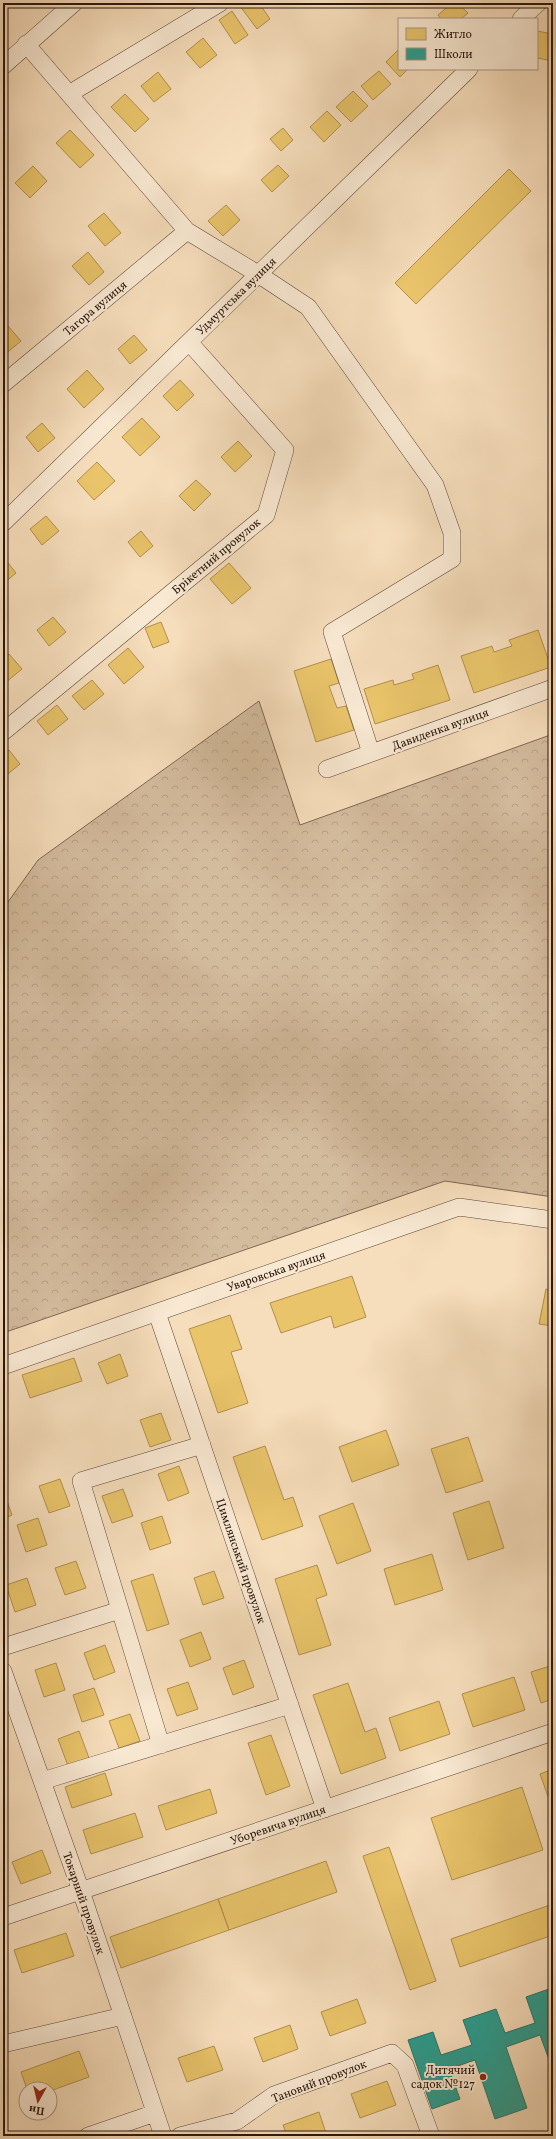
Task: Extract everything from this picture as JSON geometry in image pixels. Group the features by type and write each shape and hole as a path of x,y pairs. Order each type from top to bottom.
{"street":[{"path":"3,66 74,3"},
{"path":"69,94 220,3"},
{"path":"522,18 538,3"},
{"path":"26,44 187,231 258,274 308,307 435,485 452,534 452,559 332,632 371,753"},
{"name":"Удмуртська вулиця","path":"3,524 468,70"},
{"name":"Тагора вулиця","path":"3,384 187,231"},
{"name":"Брiкетний провулок","path":"3,732 266,514 285,450 189,342"},
{"name":"Давиденка вулиця","path":"327,769 553,688"},
{"name":"Уваровська вулиця","path":"3,1366 459,1207 553,1220"},
{"name":"Цимлянський провулок","path":"157,1312 325,1809"},
{"path":"161,1745 81,1482 202,1445"},
{"path":"3,1647 120,1610"},
{"name":"Токарний провулок","path":"3,1671 81,1891 163,2136"},
{"path":"42,1781 290,1705"},
{"name":"Уборевича вулиця","path":"3,1917 553,1732"},
{"path":"3,2044 123,2016"},
{"name":"Тановий провулок","path":"180,2136 237,2122 274,2095 392,2053 405,2065 431,2136"},
{"path":"88,2136 155,2113"}],"green space":[{"path":"259,701 300,825 553,734 553,1197 445,1181 3,1333 3,909 38,860"}],"building: Житло":[{"path":"244,3 259,3 270,19 257,29 240,6"},
{"path":"452,3 458,3 468,13 462,18 440,18 438,15"},
{"path":"232,11 248,35 235,44 219,20"},
{"path":"538,31 553,34 553,61 538,58"},
{"path":"203,38 217,55 200,68 186,52"},
{"path":"398,50 398,70 407,70 400,77 386,62"},
{"path":"379,71 391,84 373,100 361,86"},
{"path":"158,72 171,89 154,102 141,86"},
{"path":"353,91 368,106 351,122 336,107"},
{"path":"125,94 149,119 135,132 111,107"},
{"path":"327,111 341,125 324,142 310,127"},
{"path":"283,128 293,140 281,151 270,139"},
{"path":"70,130 94,155 80,168 56,143"},
{"path":"278,165 289,176 272,192 261,180"},
{"path":"33,166 47,181 30,198 15,183"},
{"path":"509,169 531,191 416,304 395,283"},
{"path":"226,205 240,220 223,236 208,221"},
{"path":"104,213 121,233 105,246 88,226"},
{"path":"88,252 104,272 89,285 72,266"},
{"path":"8,326 21,341 3,356 3,330"},
{"path":"134,335 147,350 130,364 118,349"},
{"path":"87,370 104,389 84,408 67,389"},
{"path":"180,380 194,395 177,411 163,396"},
{"path":"142,418 160,437 140,456 122,437"},
{"path":"42,423 55,438 38,452 26,437"},
{"path":"238,441 252,456 235,472 221,457"},
{"path":"97,462 115,481 94,500 77,481"},
{"path":"3,473 8,480 3,484"},
{"path":"196,480 211,494 194,511 179,496"},
{"path":"46,516 59,531 42,545 30,529"},
{"path":"141,531 153,546 140,557 128,542"},
{"path":"4,558 16,573 3,584 3,559"},
{"path":"229,563 251,588 232,604 210,579"},
{"path":"53,617 66,632 49,646 37,630"},
{"path":"161,622 169,642 153,648 145,628"},
{"path":"538,630 551,667 474,693 461,656 492,646 494,652 512,646 509,640"},
{"path":"128,648 144,667 124,684 108,665"},
{"path":"9,654 22,669 5,683 3,680 3,659"},
{"path":"331,659 339,683 329,686 337,708 346,706 354,730 316,742 294,671"},
{"path":"438,665 450,700 375,724 364,689 393,680 394,685 414,679 412,674"},
{"path":"92,680 104,694 84,710 72,696"},
{"path":"57,705 68,719 48,735 37,721"},
{"path":"9,750 20,764 3,778 3,755"},
{"path":"352,1276 366,1317 334,1328 331,1316 281,1333 270,1303"},
{"path":"546,1289 553,1291 553,1326 539,1324"},
{"path":"230,1315 242,1349 231,1352 248,1403 218,1413 189,1329"},
{"path":"120,1354 128,1376 107,1384 98,1363"},
{"path":"74,1358 82,1381 30,1398 22,1375"},
{"path":"161,1413 171,1440 150,1447 140,1420"},
{"path":"386,1430 399,1465 352,1482 339,1447"},
{"path":"468,1437 483,1481 446,1493 431,1449"},
{"path":"265,1446 284,1500 293,1497 303,1526 262,1540 233,1457"},
{"path":"179,1466 189,1493 168,1501 158,1474"},
{"path":"60,1479 70,1506 49,1513 39,1486"},
{"path":"123,1489 133,1516 112,1523 102,1496"},
{"path":"3,1490 12,1515 3,1519"},
{"path":"489,1501 504,1548 468,1560 453,1513"},
{"path":"353,1503 371,1551 337,1564 319,1516"},
{"path":"162,1516 171,1543 150,1550 141,1523"},
{"path":"38,1518 47,1545 26,1552 17,1525"},
{"path":"432,1554 443,1590 395,1605 384,1569"},
{"path":"76,1561 86,1588 65,1595 55,1568"},
{"path":"317,1565 327,1595 316,1599 331,1645 299,1655 275,1579"},
{"path":"214,1571 224,1598 203,1605 194,1578"},
{"path":"153,1574 169,1624 147,1631 131,1581"},
{"path":"27,1578 36,1605 15,1612 6,1585"},
{"path":"201,1632 211,1659 190,1667 180,1640"},
{"path":"105,1645 115,1672 94,1680 84,1653"},
{"path":"244,1660 254,1687 233,1695 223,1668"},
{"path":"56,1663 65,1690 44,1697 35,1670"},
{"path":"553,1665 553,1699 541,1703 531,1672"},
{"path":"514,1677 525,1710 473,1727 462,1694"},
{"path":"188,1682 198,1709 177,1716 167,1689"},
{"path":"348,1683 365,1732 376,1728 386,1758 341,1774 313,1695"},
{"path":"94,1688 104,1715 82,1722 73,1695"},
{"path":"439,1701 450,1734 400,1751 389,1718"},
{"path":"130,1714 140,1741 119,1748 109,1721"},
{"path":"79,1731 89,1758 68,1766 58,1739"},
{"path":"271,1735 290,1786 266,1795 248,1743"},
{"path":"553,1769 553,1798 549,1799 540,1774"},
{"path":"105,1773 112,1795 72,1808 65,1787"},
{"path":"522,1787 543,1850 452,1880 431,1818"},
{"path":"210,1789 217,1813 166,1830 158,1806"},
{"path":"135,1813 143,1837 91,1854 83,1830"},
{"path":"389,1847 436,1981 410,1990 363,1856"},
{"path":"42,1850 51,1873 21,1884 12,1862"},
{"path":"326,1861 337,1892 229,1930 218,1899"},
{"path":"218,1899 229,1930 121,1968 110,1937"},
{"path":"553,1904 553,1935 460,1967 451,1939"},
{"path":"66,1933 74,1956 22,1973 14,1950"},
{"path":"357,1999 366,2023 330,2036 321,2012"},
{"path":"290,2025 298,2049 263,2062 254,2038"},
{"path":"214,2046 223,2070 187,2082 178,2058"},
{"path":"79,2051 89,2077 58,2088 58,2081 24,2081 21,2072"},
{"path":"387,2081 396,2105 360,2118 351,2094"},
{"path":"319,2112 327,2136 287,2136 283,2125"}],"building: Школи":[{"path":"549,1989 553,2001 553,2064 551,2065 540,2035 506,2047 527,2108 495,2119 475,2060 449,2069 460,2099 432,2109 408,2040 433,2032 441,2055 472,2045 463,2020 496,2009 505,2033 535,2023 526,1997"}],"place":[{"name":"Дитячий садок №127","path":"483,2077"}]}
